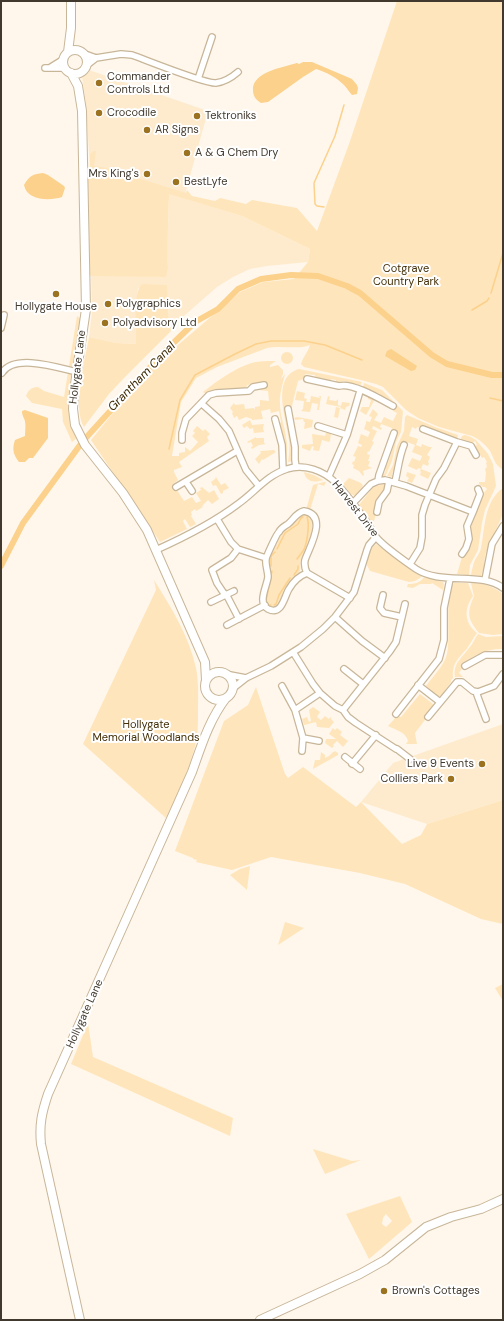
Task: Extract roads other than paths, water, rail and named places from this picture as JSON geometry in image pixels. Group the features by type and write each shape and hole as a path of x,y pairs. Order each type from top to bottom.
{"street":[{"name":"Hollygate Lane","path":"71,1 71,28 63,64 78,86 82,111 84,144 86,309 73,409 75,425 83,441 130,504 147,530 205,662 206,680"},
{"name":"Hollygate Lane","path":"71,28 82,53 87,60 78,86"},
{"path":"198,79 212,36"},
{"path":"96,58 77,74 48,68 74,50 96,58 121,54 132,55 198,79 215,83 229,80 238,72"},
{"path":"1,328 4,315"},
{"path":"3,370 24,363 39,364 77,372"},
{"path":"307,379 338,386 352,386 393,406"},
{"path":"182,440 182,433 186,419 202,404 207,396 212,394 249,391 253,387 264,385"},
{"path":"329,476 347,434 360,390"},
{"path":"202,404 219,418 228,431 246,470 259,486"},
{"path":"288,409 295,447 296,467"},
{"path":"275,419 282,445 282,470"},
{"path":"318,426 347,434"},
{"path":"423,429 471,446 476,455"},
{"path":"378,481 394,433"},
{"path":"410,564 420,548 422,537 422,515 429,495 436,479 444,468 457,442"},
{"path":"377,512 379,502 387,491 399,467 400,456 404,445"},
{"path":"176,487 237,451"},
{"name":"Harvest Drive","path":"156,550 187,536 217,519 242,502 259,486 282,470 296,467 314,470 329,476 353,503 376,537 418,570 426,574 450,579 485,580"},
{"path":"353,503 361,496 367,487 378,481 392,481 473,512"},
{"path":"186,482 192,492"},
{"path":"462,554 469,539 467,526 480,494 478,489"},
{"path":"307,573 300,576 289,588 282,605 279,608 276,610 269,609 265,606 263,598 268,577 266,558 278,532 290,523 297,514 304,511 314,515 316,521 313,543 305,561 304,568 307,573 350,598"},
{"path":"217,519 231,542 238,549 266,558"},
{"path":"503,526 492,544 485,580 503,588"},
{"path":"246,678 223,673 212,674 206,680 205,686 207,693 214,699 219,700 226,698 232,689 246,678 271,666 293,652 335,617 354,592 369,545 376,537"},
{"path":"238,549 231,558 212,570 217,583 242,617"},
{"path":"396,714 439,659 444,640 444,608 450,579"},
{"path":"211,602 234,591"},
{"path":"383,595 380,608 384,613 402,617"},
{"path":"343,710 396,642 405,604"},
{"path":"227,625 265,606"},
{"path":"335,617 362,641 385,658"},
{"path":"293,652 320,693 335,706 343,710 356,723 410,759"},
{"path":"465,666 485,655 503,654"},
{"path":"205,662 223,673 231,680 232,689"},
{"path":"344,669 363,684"},
{"path":"476,692 494,686 503,674"},
{"path":"428,717 457,682 462,682 476,692 486,719"},
{"path":"282,686 295,710 303,738 302,752"},
{"path":"418,686 440,702"},
{"name":"Hollygate Lane","path":"207,693 211,703 212,720"},
{"path":"295,710 320,693"},
{"name":"Hollygate Lane","path":"80,1320 41,1144 39,1128 42,1111 48,1094 192,772 212,720 218,708 226,698"},
{"path":"352,764 376,735"},
{"path":"303,738 319,741"},
{"path":"345,757 360,769"},
{"path":"260,1320 281,1309 360,1274 385,1260 426,1227 451,1217 481,1209 503,1199"}],"waterway":[{"path":"324,207 317,206 315,204 314,183 335,136 344,105"},
{"path":"491,293 503,253"},
{"name":"Grantham Canal","path":"1,566 23,523 83,441 163,353 195,322 218,309 238,289 261,279 291,275 318,276 347,286 360,293 432,355 447,364 492,375 503,375"},
{"path":"472,310 487,301 489,298"},
{"path":"169,449 180,400 195,375 256,344 271,341 304,341 325,345 362,360"},
{"path":"490,398 503,401"},
{"path":"277,549 285,533 298,524 303,517"},
{"path":"297,559 306,544 308,534 307,517"},
{"path":"271,566 271,556 275,552"},
{"path":"294,575 298,569 298,566"},
{"path":"271,605 268,605 266,601 272,571"},
{"path":"274,605 276,604 279,595 290,578"}],"place":[{"name":"Commander Controls Ltd","path":"99,83"},
{"name":"Crocodile","path":"99,113"},
{"name":"Tektroniks","path":"197,116"},
{"name":"AR Signs","path":"147,130"},
{"name":"A & G Chem Dry","path":"187,153"},
{"name":"Mrs King's","path":"147,174"},
{"name":"BestLyfe","path":"176,182"},
{"name":"Hollygate House","path":"56,294"},
{"name":"Polygraphics","path":"108,304"},
{"name":"Polyadvisory Ltd","path":"105,323"},
{"name":"Live 9 Events","path":"482,764"},
{"name":"Colliers Park","path":"451,779"},
{"name":"Brown's Cottages","path":"384,1291"}],"park label":[{"name":"Cotgrave Country Park","path":"406,275"},
{"name":"Hollygate Memorial Woodlands","path":"146,731"}]}
